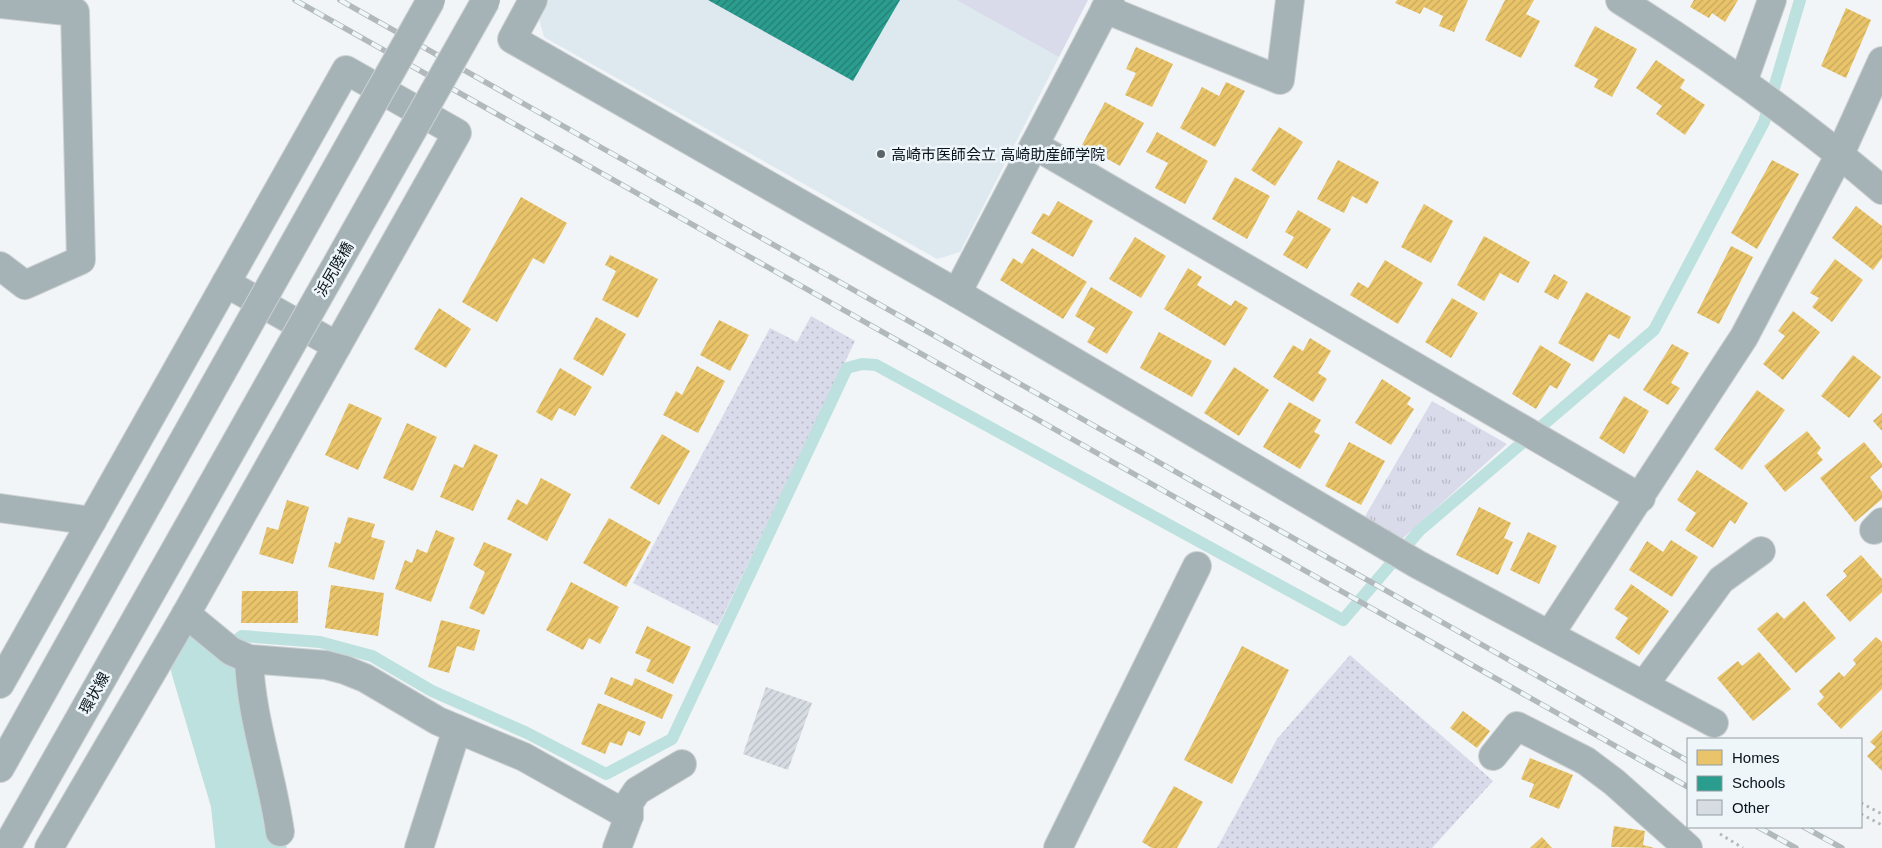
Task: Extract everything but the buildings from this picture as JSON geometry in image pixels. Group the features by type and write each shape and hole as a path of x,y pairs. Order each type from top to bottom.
{"street":[{"path":"0,768 431,0"},
{"name":"浜尻陸橋","path":"182,538 486,0"},
{"path":"533,0 512,39 958,293 1417,564 1714,724"},
{"path":"958,293 1108,5 1280,80 1290,0"},
{"path":"1620,0 1743,82 1840,154 1882,190"},
{"path":"1743,82 1772,0"},
{"path":"0,4 75,12 81,260 25,285 0,266"},
{"path":"1550,634 1641,498 1744,337 1840,154 1882,61"},
{"path":"0,684 346,70 457,133 186,614 49,848"},
{"path":"1034,145 1641,498"},
{"path":"226,283 337,346"},
{"path":"0,508 92,521"},
{"name":"環状線","path":"6,848 182,538"},
{"path":"1644,685 1721,580 1761,551"},
{"path":"1058,848 1197,566"},
{"path":"186,614 231,651 249,659 326,664 372,682 438,721 524,757 629,816"},
{"path":"249,659 250,689 255,719 276,805 280,832"},
{"path":"1492,756 1517,726 1586,761 1614,782 1688,848"},
{"path":"419,848 458,729"},
{"path":"617,848 629,816 629,803 637,791 682,764"}],"path":[{"path":"1862,804 1882,814"},
{"path":"1862,815 1882,825"},
{"path":"1715,831 1743,848"}],"shaded area":[{"name":"高崎市医師会立 高崎助産師学院","path":"546,0 956,0 1059,57 960,252 937,259 544,37 538,15"}],"green space":[{"path":"956,0 1088,0 1059,57"},
{"path":"811,316 855,341 718,626 633,583 770,328 797,342"},
{"path":"1432,401 1507,444 1402,539 1364,518"},
{"path":"1350,655 1493,781 1432,848 1217,848 1277,739"}],"waterway":[{"path":"206,665 242,636 320,642 372,656 432,691 527,733 606,774 672,739 847,368 862,364 876,365 1343,620 1419,531 1654,330 1764,122 1800,0"},
{"path":"206,665 246,800 251,848"}],"railway":[{"path":"295,0 1687,786"},
{"path":"340,0 1687,760"},
{"path":"1760,828 1796,848"},
{"path":"1806,828 1842,848"}],"place":[{"name":"高崎市医師会立 高崎助産師学院","path":"881,154"}]}
